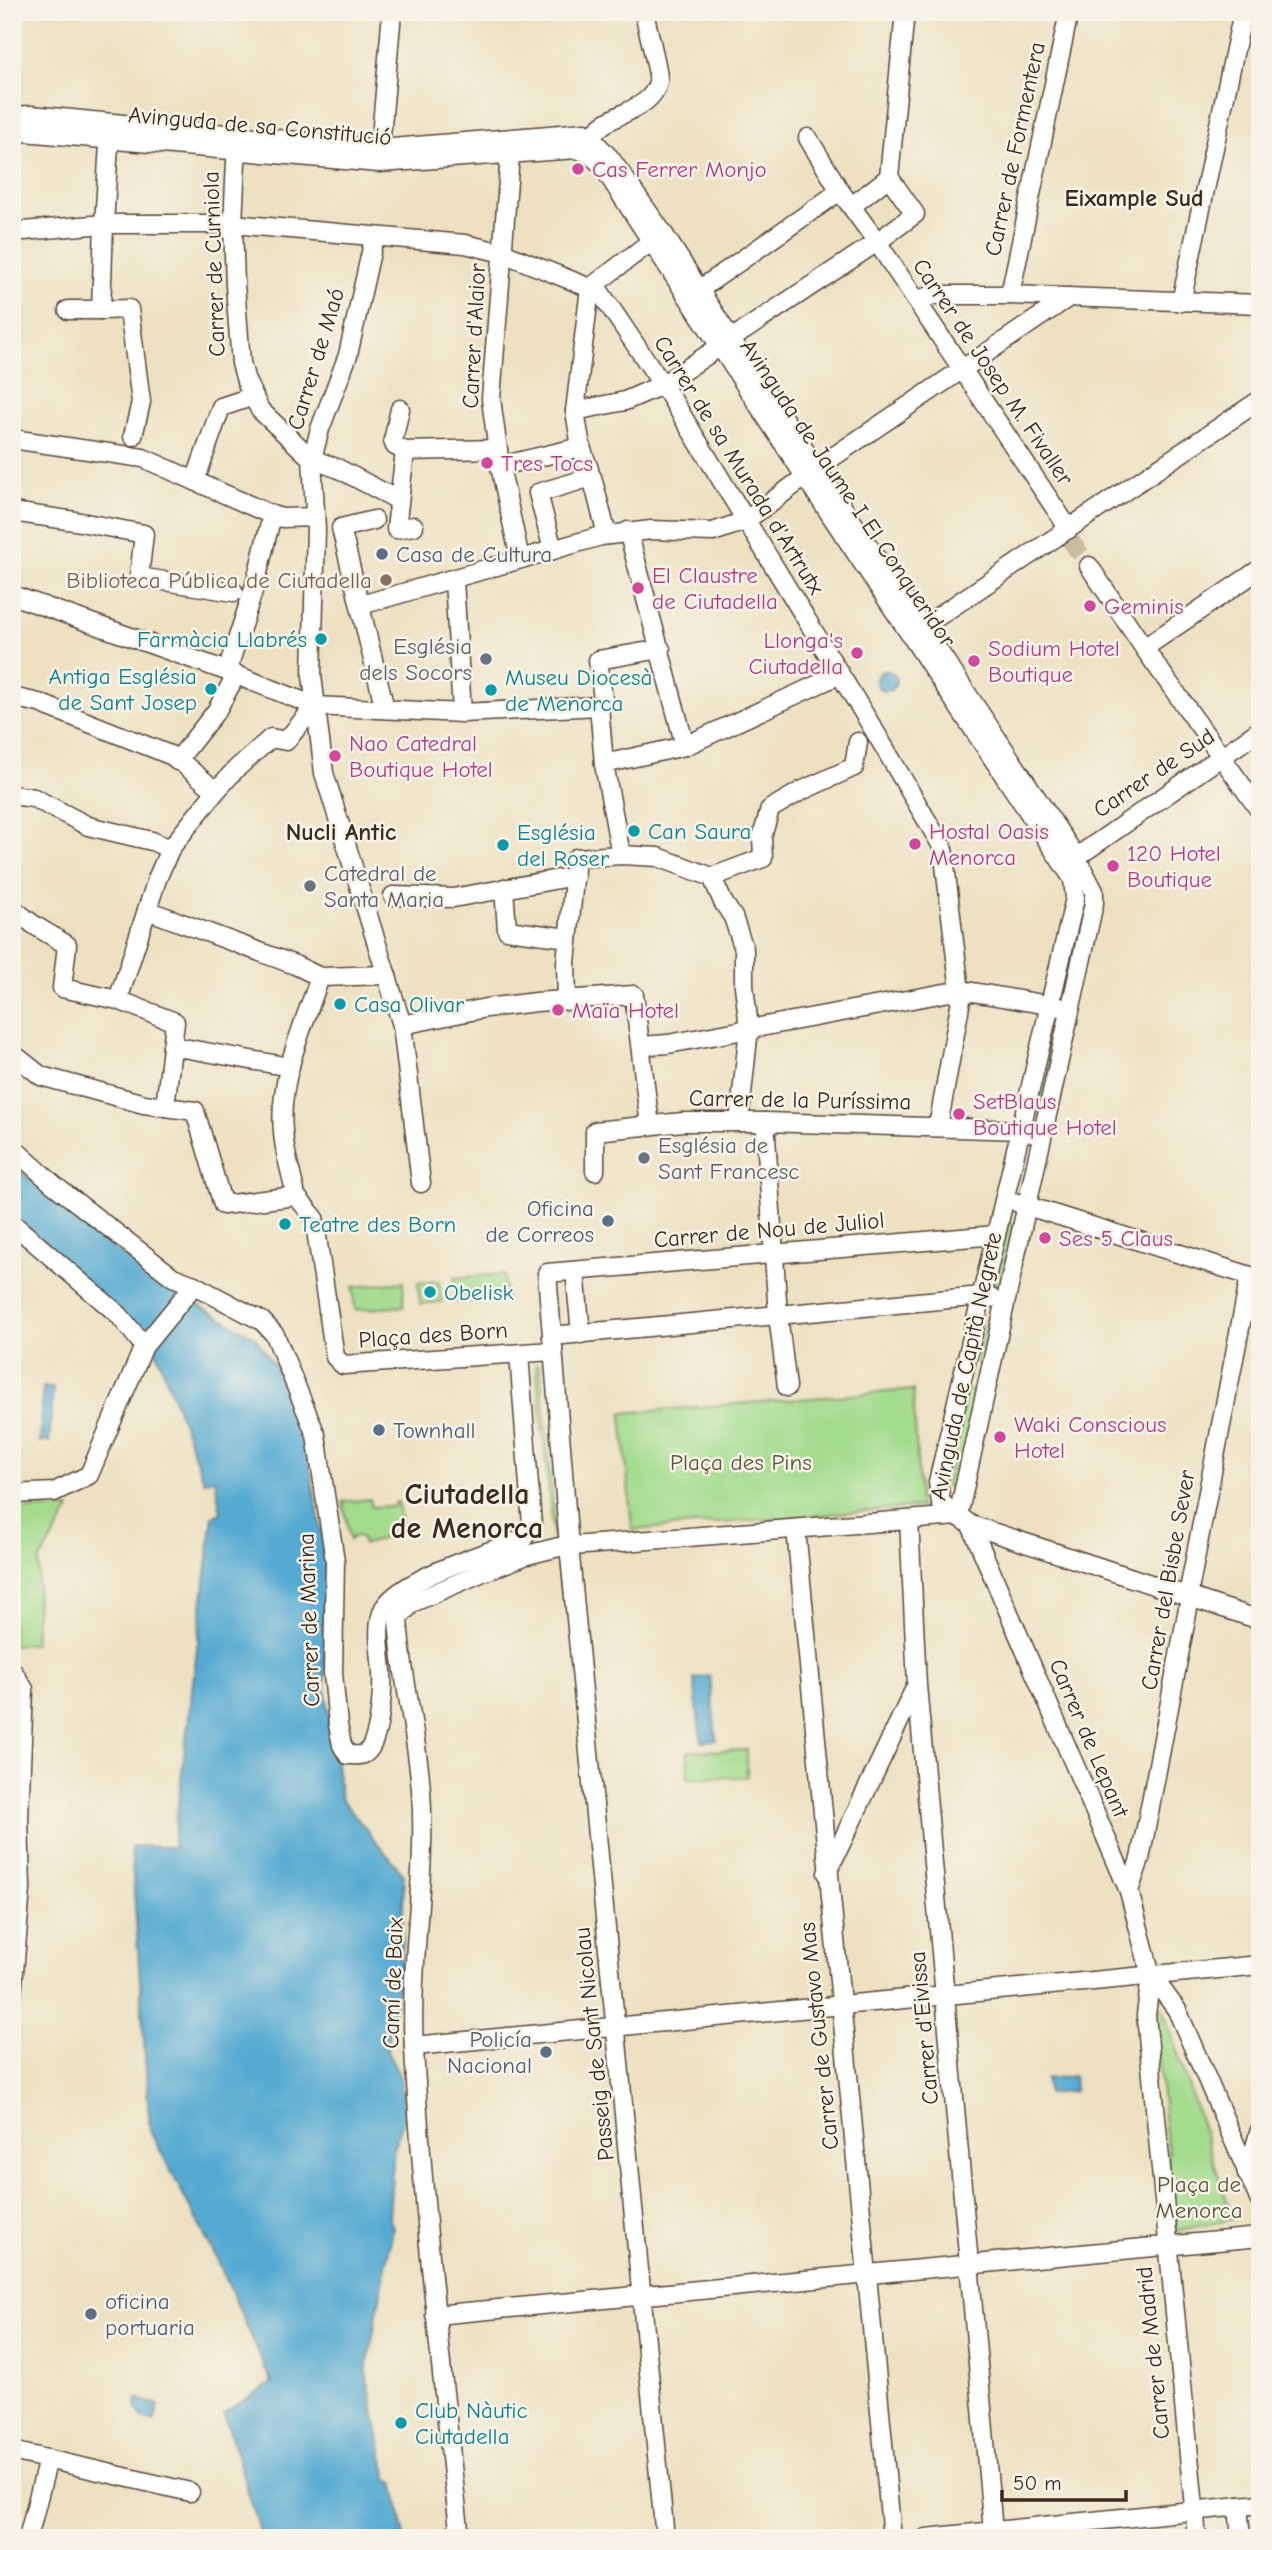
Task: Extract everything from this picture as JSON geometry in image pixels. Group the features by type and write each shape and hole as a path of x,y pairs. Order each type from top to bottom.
{"street":[{"path":"379,156 392,12"},
{"path":"588,140 601,125 649,99 659,80 644,12"},
{"path":"575,411 625,401 663,385 915,214 889,177 905,12"},
{"name":"Carrer de Formentera","path":"1010,295 1069,12"},
{"path":"1181,302 1242,12"},
{"name":"Avinguda de sa Constitució","path":"12,116 31,115 110,132"},
{"name":"Avinguda de sa Constitució","path":"12,131 110,132 379,156 426,165 576,149 588,140"},
{"path":"101,310 110,132"},
{"path":"701,293 706,285 841,191 808,138"},
{"name":"Avinguda de sa Constitució","path":"379,156 588,140"},
{"name":"Avinguda de Jaume I El Conqueridor","path":"588,140 610,158 657,237 811,473 1075,868"},
{"name":"Carrer de Curniola","path":"237,143 233,224 241,363 246,381 260,410 276,427 388,514 396,528 414,526"},
{"name":"Carrer d'Alaior","path":"510,155 491,399 499,458 520,559"},
{"path":"853,205 889,177"},
{"name":"Carrer de Josep M. Fivaller","path":"841,191 853,205 1068,533"},
{"path":"12,232 104,224 233,224 374,240 464,244 503,253 590,288"},
{"path":"589,469 581,447 575,411 590,288 657,237"},
{"name":"Avinguda de Jaume I El Conqueridor","path":"657,237 701,293 725,341"},
{"name":"Carrer de Maó","path":"315,456 348,355 374,240"},
{"name":"Carrer de sa Murada d'Artrutx","path":"590,288 600,292 609,303 663,385 943,848 961,1000 938,1127"},
{"path":"916,300 934,295 1010,295 1260,304"},
{"path":"361,605 607,535 628,531 713,531 745,522 811,473 1069,297"},
{"path":"68,310 129,309 141,402 131,448"},
{"path":"195,481 221,407 254,396"},
{"path":"917,631 1068,533 1260,400"},
{"path":"400,409 393,441 395,446 405,452 499,458 581,447"},
{"path":"12,439 131,448 143,458 277,517 326,527 388,514 405,452"},
{"path":"315,456 326,527 361,605 385,709"},
{"path":"553,550 538,493 592,477 607,535"},
{"path":"12,512 144,534 139,577 247,591"},
{"path":"177,761 217,710 231,673 247,591 277,517"},
{"path":"326,527 312,648 314,706 324,773 401,1025 421,1183"},
{"path":"628,531 685,746"},
{"path":"1089,566 1143,648 1260,811"},
{"path":"1143,648 1260,569"},
{"path":"454,580 462,713"},
{"path":"12,594 314,706 462,713 599,706"},
{"path":"621,855 604,764 599,706 603,699 598,660 661,649"},
{"path":"604,764 685,746 837,676"},
{"path":"12,697 39,703 175,757 216,791"},
{"path":"118,1000 170,849 236,769 271,738 286,741 314,706"},
{"name":"Carrer de Sud","path":"1075,868 1221,756 1260,730"},
{"path":"567,1001 568,938 576,858 621,855 658,857 712,877 763,858 762,837 770,809 801,791 854,767 858,742"},
{"path":"12,795 34,798 88,826 152,841 170,849"},
{"name":"Avinguda de Capità Negrete","path":"1075,868 1094,891 1094,903 989,1376 965,1521 941,1503 938,1482 1075,898 1075,868"},
{"path":"393,896 453,898 575,876"},
{"path":"712,877 733,917 744,949 744,986 749,1028 739,1122"},
{"path":"504,888 508,930 568,938"},
{"path":"12,908 66,945 62,988 118,1000 175,1023 165,1107"},
{"path":"147,910 295,965 320,977 387,975"},
{"path":"12,1053 41,1076 144,1104 195,1111 223,1205 296,1196 282,1131 290,1067 320,977"},
{"path":"641,1046 961,990 1071,1008"},
{"path":"401,1025 486,1008 634,995 650,1126"},
{"path":"172,1046 290,1067"},
{"name":"Carrer de la Puríssima","path":"595,1171 595,1131 683,1122 1021,1130 1043,1136"},
{"path":"765,1122 778,1315 786,1387"},
{"name":"Carrer de Marina","path":"12,1147 54,1185 189,1291 262,1321 275,1335 316,1435 335,1560 333,1673 338,1725 342,1745 348,1755 363,1755 372,1748 378,1723 382,1675 379,1636 384,1608 410,1584 523,1539 532,1525 519,1354"},
{"name":"Plaça des Born","path":"296,1196 314,1217 335,1357 343,1365 519,1354 581,1334 982,1296 1006,1301"},
{"path":"1004,1201 1027,1204 1255,1278"},
{"path":"12,1223 119,1315 147,1343"},
{"name":"Carrer de Nou de Juliol","path":"553,1343 547,1273 996,1235"},
{"path":"575,1271 581,1334"},
{"name":"Carrer del Bisbe Sever","path":"1129,1891 1140,1859 1189,1597 1255,1278"},
{"path":"12,1494 54,1492 89,1475 147,1343 189,1291"},
{"path":"553,1343 569,1546 909,1520 965,1521 1260,1620"},
{"path":"964,1371 989,1376"},
{"name":"Carrer d'Eivissa","path":"909,1520 917,1685 947,1994 993,2531"},
{"name":"Carrer de Lepant","path":"965,1521 1129,1891 1152,1975"},
{"name":"Carrer de Gustavo Mas","path":"796,1529 892,2538"},
{"name":"Passeig de Sant Nicolau","path":"569,1546 665,2538"},
{"name":"Camí de Baix","path":"460,2538 435,2315 414,2046 415,1969 422,1869 421,1793 417,1746 400,1660 398,1618 412,1604 483,1572 527,1555 569,1546"},
{"path":"12,1670 24,1689 16,1808 21,1889 12,1995"},
{"path":"827,1873 917,1685"},
{"path":"414,2046 1260,1965"},
{"path":"1152,1975 1177,2010 1260,2201"},
{"path":"1152,1975 1146,2015 1167,2246"},
{"path":"1247,2174 1260,2130"},
{"path":"435,2315 1260,2237"},
{"name":"Carrer de Madrid","path":"1167,2246 1197,2538"},
{"path":"12,2451 190,2492"},
{"path":"29,2538 48,2459"},
{"path":"926,2538 1260,2504"},
{"path":"1238,2506 1241,2538"}],"green space":[{"path":"1051,1022 1061,1024 1038,1122 1034,1123 1030,1120"},
{"path":"1007,1224 1015,1225 999,1294 996,1294 992,1288"},
{"path":"504,1274 506,1298 457,1302 454,1278"},
{"path":"439,1281 441,1302 420,1304 418,1283"},
{"path":"403,1282 404,1306 355,1310 353,1287"},
{"path":"985,1320 995,1322 983,1366 980,1366 976,1362"},
{"path":"536,1364 540,1365 556,1533 553,1536"},
{"name":"Plaça des Pins","path":"913,1390 920,1507 632,1530 622,1413"},
{"path":"969,1390 978,1392 956,1489 946,1486 965,1393"},
{"path":"370,1499 372,1507 395,1506 395,1502 398,1502 402,1532 363,1545 362,1538 355,1535 350,1540 343,1502"},
{"path":"12,1509 70,1509 39,1561 34,1644 12,1645"},
{"path":"747,1750 747,1777 688,1778 688,1751"},
{"name":"Plaça de Menorca","path":"1162,2007 1233,2219 1176,2231 1153,2008"}],"water":[{"path":"882,671 890,671 896,681 890,691 882,691 876,685 876,677"},
{"path":"12,1162 80,1225 176,1292 255,1337 282,1377 308,1457 327,1562 325,1686 341,1799 404,1875 401,1977 389,2026 387,2052 402,2080 404,2119 394,2146 389,2218 393,2228 366,2373 388,2480 394,2481 405,2538 262,2538 224,2413 272,2383 218,2261 150,2131 131,1846 173,1847 213,1516 221,1513 215,1479 204,1481 150,1340 12,1217"},
{"path":"43,1387 53,1388 49,1442 40,1442"},
{"path":"710,1676 716,1740 701,1742 694,1678"},
{"path":"1074,2076 1075,2091 1048,2094 1046,2079"},
{"path":"138,2399 159,2405 154,2421 142,2418 136,2406"}],"tunnel":[{"path":"1070,540 1089,566"}],"place":[{"name":"Cas Ferrer Monjo","path":"578,169"},
{"name":"Tres Tocs","path":"487,463"},
{"name":"Casa de Cultura","path":"382,554"},
{"name":"Biblioteca Pública de Ciutadella","path":"386,580"},
{"name":"El Claustre de Ciutadella","path":"638,588"},
{"name":"Geminis","path":"1090,606"},
{"name":"Farmàcia Llabrés","path":"321,639"},
{"name":"Llonga's Ciutadella","path":"857,653"},
{"name":"Església dels Socors","path":"486,659"},
{"name":"Sodium Hotel Boutique","path":"974,661"},
{"name":"Antiga Església de Sant Josep","path":"211,689"},
{"name":"Museu Diocesà de Menorca","path":"491,690"},
{"name":"Nao Catedral Boutique Hotel","path":"335,756"},
{"name":"Can Saura","path":"634,831"},
{"name":"Hostal Oasis Menorca","path":"915,844"},
{"name":"Església del Roser","path":"503,845"},
{"name":"120 Hotel Boutique","path":"1113,866"},
{"name":"Catedral de Santa Maria","path":"310,886"},
{"name":"Casa Olivar","path":"340,1004"},
{"name":"Maïa Hotel","path":"558,1010"},
{"name":"SetBlaus Boutique Hotel","path":"959,1114"},
{"name":"Església de Sant Francesc","path":"644,1158"},
{"name":"Oficina de Correos","path":"608,1221"},
{"name":"Teatre des Born","path":"285,1224"},
{"name":"Ses 5 Claus","path":"1045,1238"},
{"name":"Obelisk","path":"430,1292"},
{"name":"Townhall","path":"379,1430"},
{"name":"Waki Conscious Hotel","path":"1000,1437"},
{"name":"Policía Nacional","path":"546,2052"},
{"name":"oficina portuaria","path":"91,2314"},
{"name":"Club Nàutic Ciutadella","path":"401,2423"}],"district":[{"name":"Eixample Sud","path":"1134,198"},
{"name":"Nucli Antic","path":"341,832"},
{"name":"Ciutadella de Menorca","path":"467,1511"}]}
